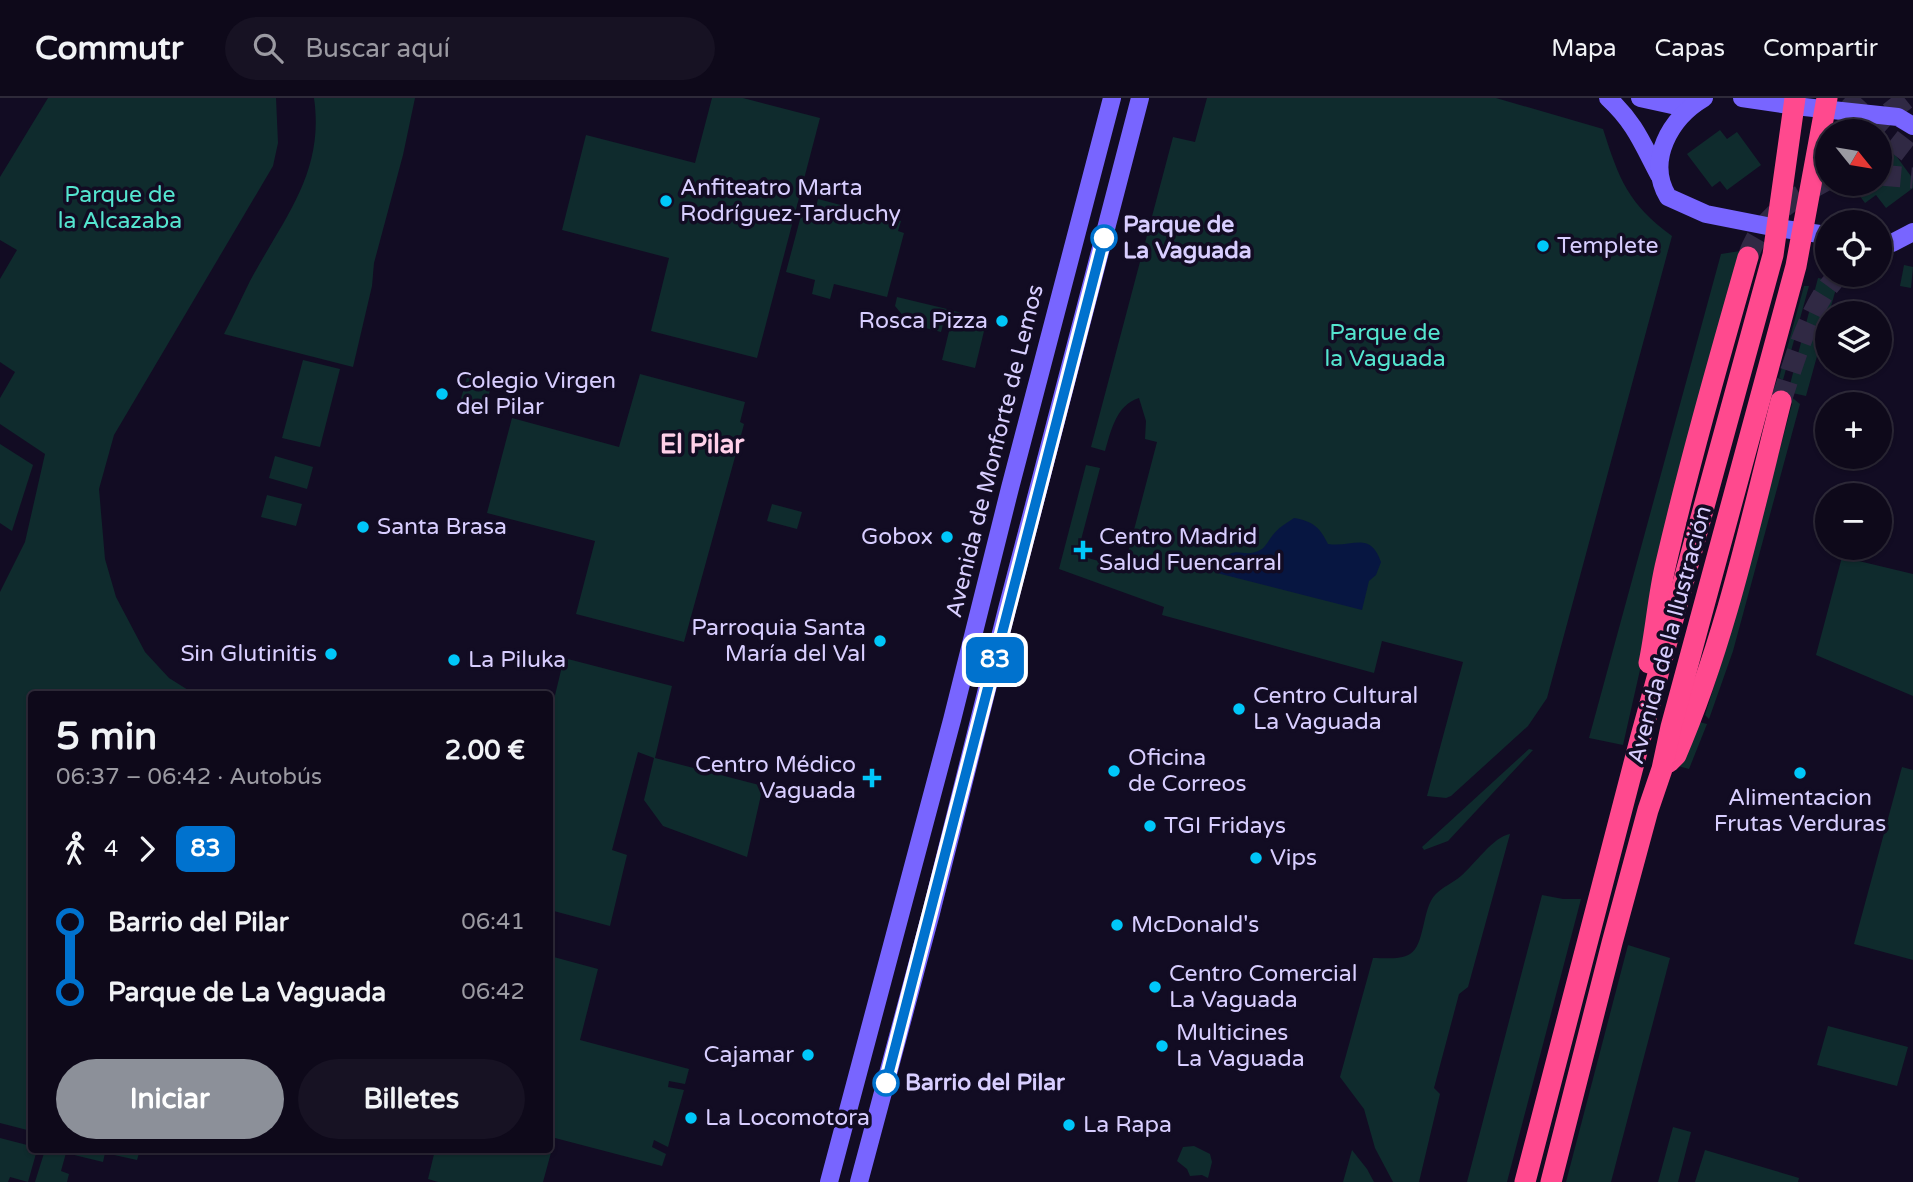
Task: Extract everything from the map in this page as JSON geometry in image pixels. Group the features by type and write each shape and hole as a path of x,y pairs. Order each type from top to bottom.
{"highway":[{"name":"Avenida de la Ilustración","path":"1525,1182 1640,740 1773,256 1795,102"},
{"name":"Avenida de la Ilustración","path":"1551,1182 1612,943 1648,810 1662,769 1674,714 1804,232 1826,103"},
{"path":"1640,740 1638,718 1641,695 1658,619 1665,567 1694,448 1748,257"},
{"path":"1662,769 1676,755 1707,678 1745,545 1781,401"}],"street":[{"name":"Avenida de Monforte de Lemos","path":"829,1182 950,731 1010,488 1112,98"},
{"path":"859,1182 931,913 1140,98"},
{"path":"1608,98 1637,130 1668,197 1706,214 1815,233"},
{"path":"1640,98 1672,105 1700,100"},
{"path":"1742,98 1826,103 1898,117 1913,126"},
{"path":"1658,175 1668,134 1675,123 1700,100"},
{"path":"1892,243 1913,232"}],"green space":[{"name":"Parque de la Alcazaba","path":"48,98 276,98 278,143 273,166 114,435 99,489 105,559 116,597 145,652 169,678 190,691 28,691 28,1130 0,1123 0,592 25,542 45,454 0,424 0,398 15,372 0,362 0,279 17,250 0,240 0,177"},
{"path":"314,98 415,98 374,263 372,286 353,367 224,334 250,281 288,216 307,173 316,125"},
{"path":"712,98 743,98 820,118 757,358 651,331 669,258 562,230 586,135 695,163"},
{"name":"Parque de la Vaguada","path":"1207,98 1496,98 1603,129 1627,189 1645,213 1672,236 1547,698 1528,726 1446,798 1427,796 1463,662 1382,641 1374,673 1162,615 1164,607 1059,569 1086,465 1100,468 1077,555 1124,568 1157,442 1145,439 1146,421 1139,398 1131,401 1120,413 1112,427 1105,451 1091,447 1173,137 1195,142"},
{"path":"1720,130 1727,139 1737,132 1761,165 1727,190 1720,181 1712,187 1687,154"},
{"path":"1894,153 1913,179 1913,188 1886,208 1877,196 1892,196"},
{"path":"1860,196 1875,196 1865,203"},
{"path":"818,199 901,221 898,231 904,233 887,297 834,284 830,299 812,294 815,280 786,272 803,208 815,211"},
{"path":"1740,251 1709,365 1623,745 1589,738 1721,254"},
{"path":"1904,265 1913,267 1911,288 1900,286"},
{"path":"1804,286 1809,286 1783,380 1779,378"},
{"path":"1816,287 1837,287 1832,301 1815,301 1815,363 1806,396 1788,392"},
{"path":"897,297 947,309 941,332 910,324 895,306"},
{"path":"954,311 987,319 975,368 942,360"},
{"path":"303,360 340,369 320,447 282,438"},
{"path":"468,374 493,380 485,408 460,402"},
{"path":"640,374 745,402 740,422 744,424 743,428 684,642 576,614 595,541 487,513 512,418 619,447"},
{"path":"1789,395 1800,404 1733,651 1709,719 1705,715 1726,648 1792,404"},
{"path":"0,444 33,465 12,531 0,523"},
{"path":"275,456 313,467 307,489 269,478"},
{"path":"267,495 302,504 296,526 261,517"},
{"path":"772,504 802,512 797,529 767,521"},
{"path":"1841,560 1855,560 1913,574 1913,696 1816,655"},
{"path":"564,658 672,686 655,758 763,786 747,857 663,826 644,800 654,758 638,752 612,850 627,855 610,926 553,911 553,704"},
{"path":"1699,722 1707,724 1689,769 1678,766"},
{"path":"1529,749 1533,750 1448,841 1424,850 1422,847"},
{"path":"1902,767 1913,770 1913,960 1854,944"},
{"path":"1510,834 1468,987 1459,994 1434,1088 1440,1094 1419,1182 1393,1182 1375,1148 1364,1109 1340,1077 1373,958 1397,958 1410,954 1418,943 1435,895 1461,876 1497,840"},
{"path":"1542,895 1581,899 1507,1182 1467,1182"},
{"path":"1628,945 1670,958 1611,1182 1566,1182"},
{"path":"553,957 598,969 580,1040 689,1069 685,1084 669,1081 668,1087 684,1090 668,1147 654,1140 652,1147 666,1154 662,1166 555,1138 553,1145"},
{"path":"1828,1026 1908,1047 1897,1086 1817,1065"},
{"path":"1673,1127 1691,1132 1678,1182 1658,1182"},
{"path":"0,1138 28,1145 28,1153 36,1153 28,1182 10,1177 8,1182 0,1182"},
{"path":"1194,1146 1210,1154 1212,1162 1208,1178 1202,1175 1190,1176 1187,1169 1177,1161 1183,1147"},
{"path":"1352,1150 1367,1169 1374,1182 1343,1182"},
{"path":"1705,1150 1799,1178 1798,1182 1695,1182"},
{"path":"44,1153 66,1153 61,1171 69,1174 67,1182 35,1182"},
{"path":"66,1153 105,1153 103,1162"},
{"path":"105,1153 139,1153 137,1160"},
{"path":"434,1153 551,1153 543,1182 438,1182 428,1179"}],"water":[{"path":"1294,518 1315,526 1328,544 1366,543 1377,552 1381,562 1376,575 1369,581 1362,610 1217,573 1227,556 1262,549 1277,531"}],"tunnel":[{"path":"1845,98 1913,156"},
{"path":"1891,98 1904,114 1913,120"},
{"path":"1892,176 1913,178"},
{"path":"1748,257 1769,220 1790,202 1815,187"},
{"path":"1781,401 1797,352 1812,316 1828,287"}],"bus line":[{"name":"83","path":"886,1083 1104,238"}],"place":[{"name":"Anfiteatro Marta Rodríguez-Tarduchy","path":"666,201"},
{"name":"Parque de La Vaguada","path":"1104,238"},
{"name":"Templete","path":"1543,246"},
{"name":"Rosca Pizza","path":"1002,321"},
{"name":"Colegio Virgen del Pilar","path":"442,394"},
{"name":"Santa Brasa","path":"363,527"},
{"name":"Gobox","path":"947,537"},
{"name":"Centro Madrid Salud Fuencarral","path":"1083,550"},
{"name":"Parroquia Santa María del Val","path":"880,641"},
{"name":"Sin Glutinitis","path":"331,654"},
{"name":"La Piluka","path":"454,660"},
{"name":"Centro Cultural La Vaguada","path":"1239,709"},
{"name":"Oficina de Correos","path":"1114,771"},
{"name":"Alimentacion Frutas Verduras","path":"1800,773"},
{"name":"Centro Médico Vaguada","path":"872,778"},
{"name":"TGI Fridays","path":"1150,826"},
{"name":"Vips","path":"1256,858"},
{"name":"McDonald's","path":"1117,925"},
{"name":"Centro Comercial La Vaguada","path":"1155,987"},
{"name":"Multicines La Vaguada","path":"1162,1046"},
{"name":"Cajamar","path":"808,1055"},
{"name":"Barrio del Pilar","path":"886,1083"},
{"name":"La Locomotora","path":"691,1118"},
{"name":"La Rapa","path":"1069,1125"}],"district":[{"name":"El Pilar","path":"702,444"}]}
